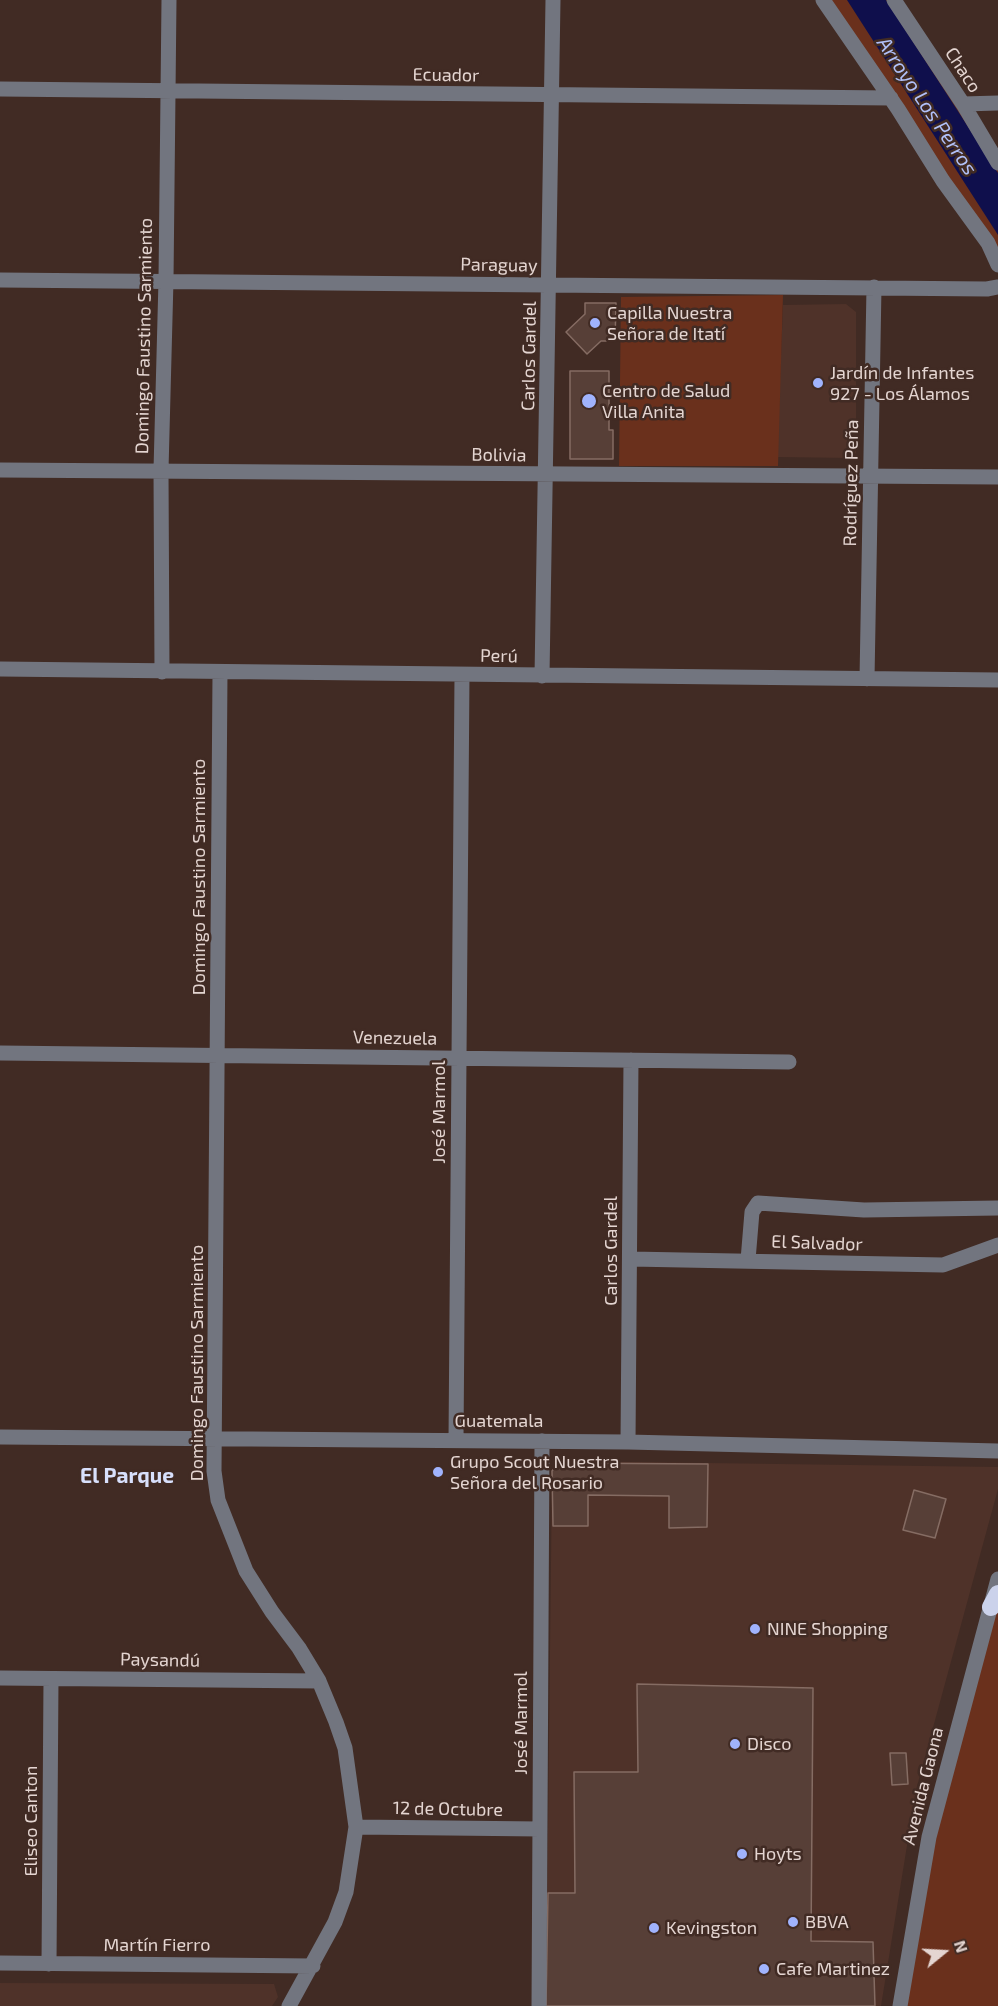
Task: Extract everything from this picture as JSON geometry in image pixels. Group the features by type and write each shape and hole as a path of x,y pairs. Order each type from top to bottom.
{"street":[{"name":"Domingo Faustino Sarmiento","path":"162,672 161,470 169,0"},
{"name":"Carlos Gardel","path":"542,676 553,0"},
{"path":"823,0 987,243 998,266"},
{"name":"Chaco","path":"894,0 963,104 998,163"},
{"name":"Ecuador","path":"0,89 891,98"},
{"path":"963,104 998,103"},
{"name":"Paraguay","path":"0,280 987,289 998,287"},
{"name":"Rodríguez Peña","path":"867,679 874,287"},
{"name":"Bolivia","path":"0,470 870,478 998,477"},
{"name":"Perú","path":"0,669 998,680"},
{"name":"Domingo Faustino Sarmiento","path":"220,673 214,1471 218,1500 227,1528 258,1592 299,1648 319,1681 345,1748 356,1827 346,1892 314,1966 289,2006"},
{"name":"José Marmol","path":"456,1440 462,675"},
{"name":"Venezuela","path":"0,1053 789,1062"},
{"name":"Carlos Gardel","path":"628,1442 632,1259 631,1060"},
{"path":"748,1260 752,1212 758,1203 864,1210 998,1208"},
{"name":"El Salvador","path":"632,1259 943,1265 998,1245"},
{"name":"Guatemala","path":"0,1437 628,1442 998,1451"},
{"name":"José Marmol","path":"538,2006 542,1441"},
{"name":"Avenida Gaona","path":"900,2006 929,1837 998,1580"},
{"name":"Paysandú","path":"0,1678 319,1681"},
{"name":"Eliseo Canton","path":"50,1964 51,1679"},
{"name":"12 de Octubre","path":"356,1827 540,1829"},
{"name":"Martín Fierro","path":"0,1963 314,1966"}],"shaded area":[{"path":"823,0 894,0 998,163 998,265"},
{"path":"783,295 778,466 619,466 621,297"},
{"name":"Jardín de Infantes 927 - Los Álamos","path":"846,304 856,312 856,453 851,458 777,457 783,305"},
{"name":"NINE Shopping","path":"560,1461 998,1467 998,1489 916,1790 881,2006 546,2006 552,1472"},
{"path":"998,1579 998,2006 900,2006 919,1884"},
{"path":"0,1983 274,1984 278,1997 272,2006 0,2006"}],"water":[{"name":"Arroyo Los Perros","path":"847,0 886,0 998,173 998,235"}],"building":[{"name":"Capilla Nuestra Señora de Itatí","path":"585,303 616,303 615,341 601,341 587,354 566,332 585,314"},
{"name":"Centro de Salud Villa Anita","path":"570,371 609,371 609,430 613,430 613,459 570,459"},
{"path":"559,1463 708,1464 707,1527 669,1528 669,1496 588,1495 588,1526 553,1526 552,1471"},
{"path":"914,1490 946,1499 935,1538 903,1530"},
{"path":"637,1684 813,1688 811,1941 873,1942 875,2006 546,2006 548,1893 575,1893 574,1772 638,1772"},
{"path":"890,1753 906,1753 908,1784 892,1785"}],"place":[{"name":"Capilla Nuestra Señora de Itatí","path":"595,323"},
{"name":"Jardín de Infantes 927 - Los Álamos","path":"818,383"},
{"name":"Centro de Salud Villa Anita","path":"589,401"},
{"name":"Grupo Scout Nuestra Señora del Rosario","path":"438,1472"},
{"name":"NINE Shopping","path":"755,1629"},
{"name":"Disco","path":"735,1744"},
{"name":"Hoyts","path":"742,1854"},
{"name":"BBVA","path":"793,1922"},
{"name":"Kevingston","path":"654,1928"},
{"name":"Cafe Martinez","path":"764,1969"}],"district":[{"name":"El Parque","path":"127,1476"}]}
